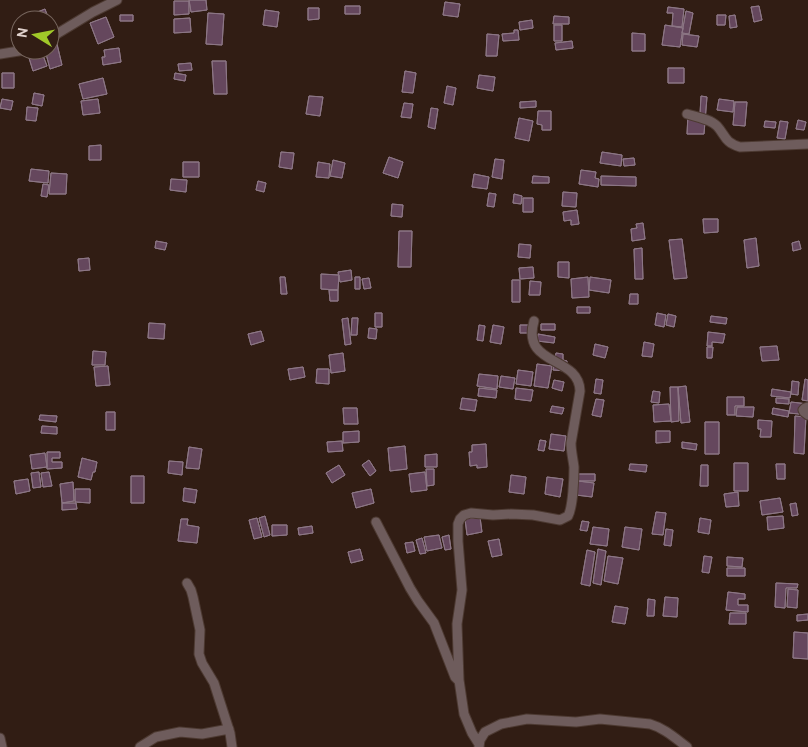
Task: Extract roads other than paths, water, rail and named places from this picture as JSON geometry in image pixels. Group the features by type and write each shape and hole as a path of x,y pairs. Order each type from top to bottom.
{"street":[{"path":"60,32 117,0"},
{"path":"687,114 710,121 717,126 731,144 740,146 808,144"},
{"path":"479,745 464,714 459,680 457,624 462,590 458,524 464,515 471,513 533,515 560,520 568,516 571,508 574,465 571,443 580,385 569,369 543,355 534,343 531,338 531,330 534,320"},
{"path":"808,406 803,410 808,415"},
{"path":"376,522 410,588 434,623 455,677 459,680"},
{"path":"187,583 193,597 200,630 200,659 214,684 229,729 232,747"},
{"path":"479,745 481,736 485,732 501,724 527,719 576,722 600,719 656,725 687,747"},
{"path":"140,747 156,737 180,732 202,734 229,729"},
{"path":"0,738 2,747"}]}
